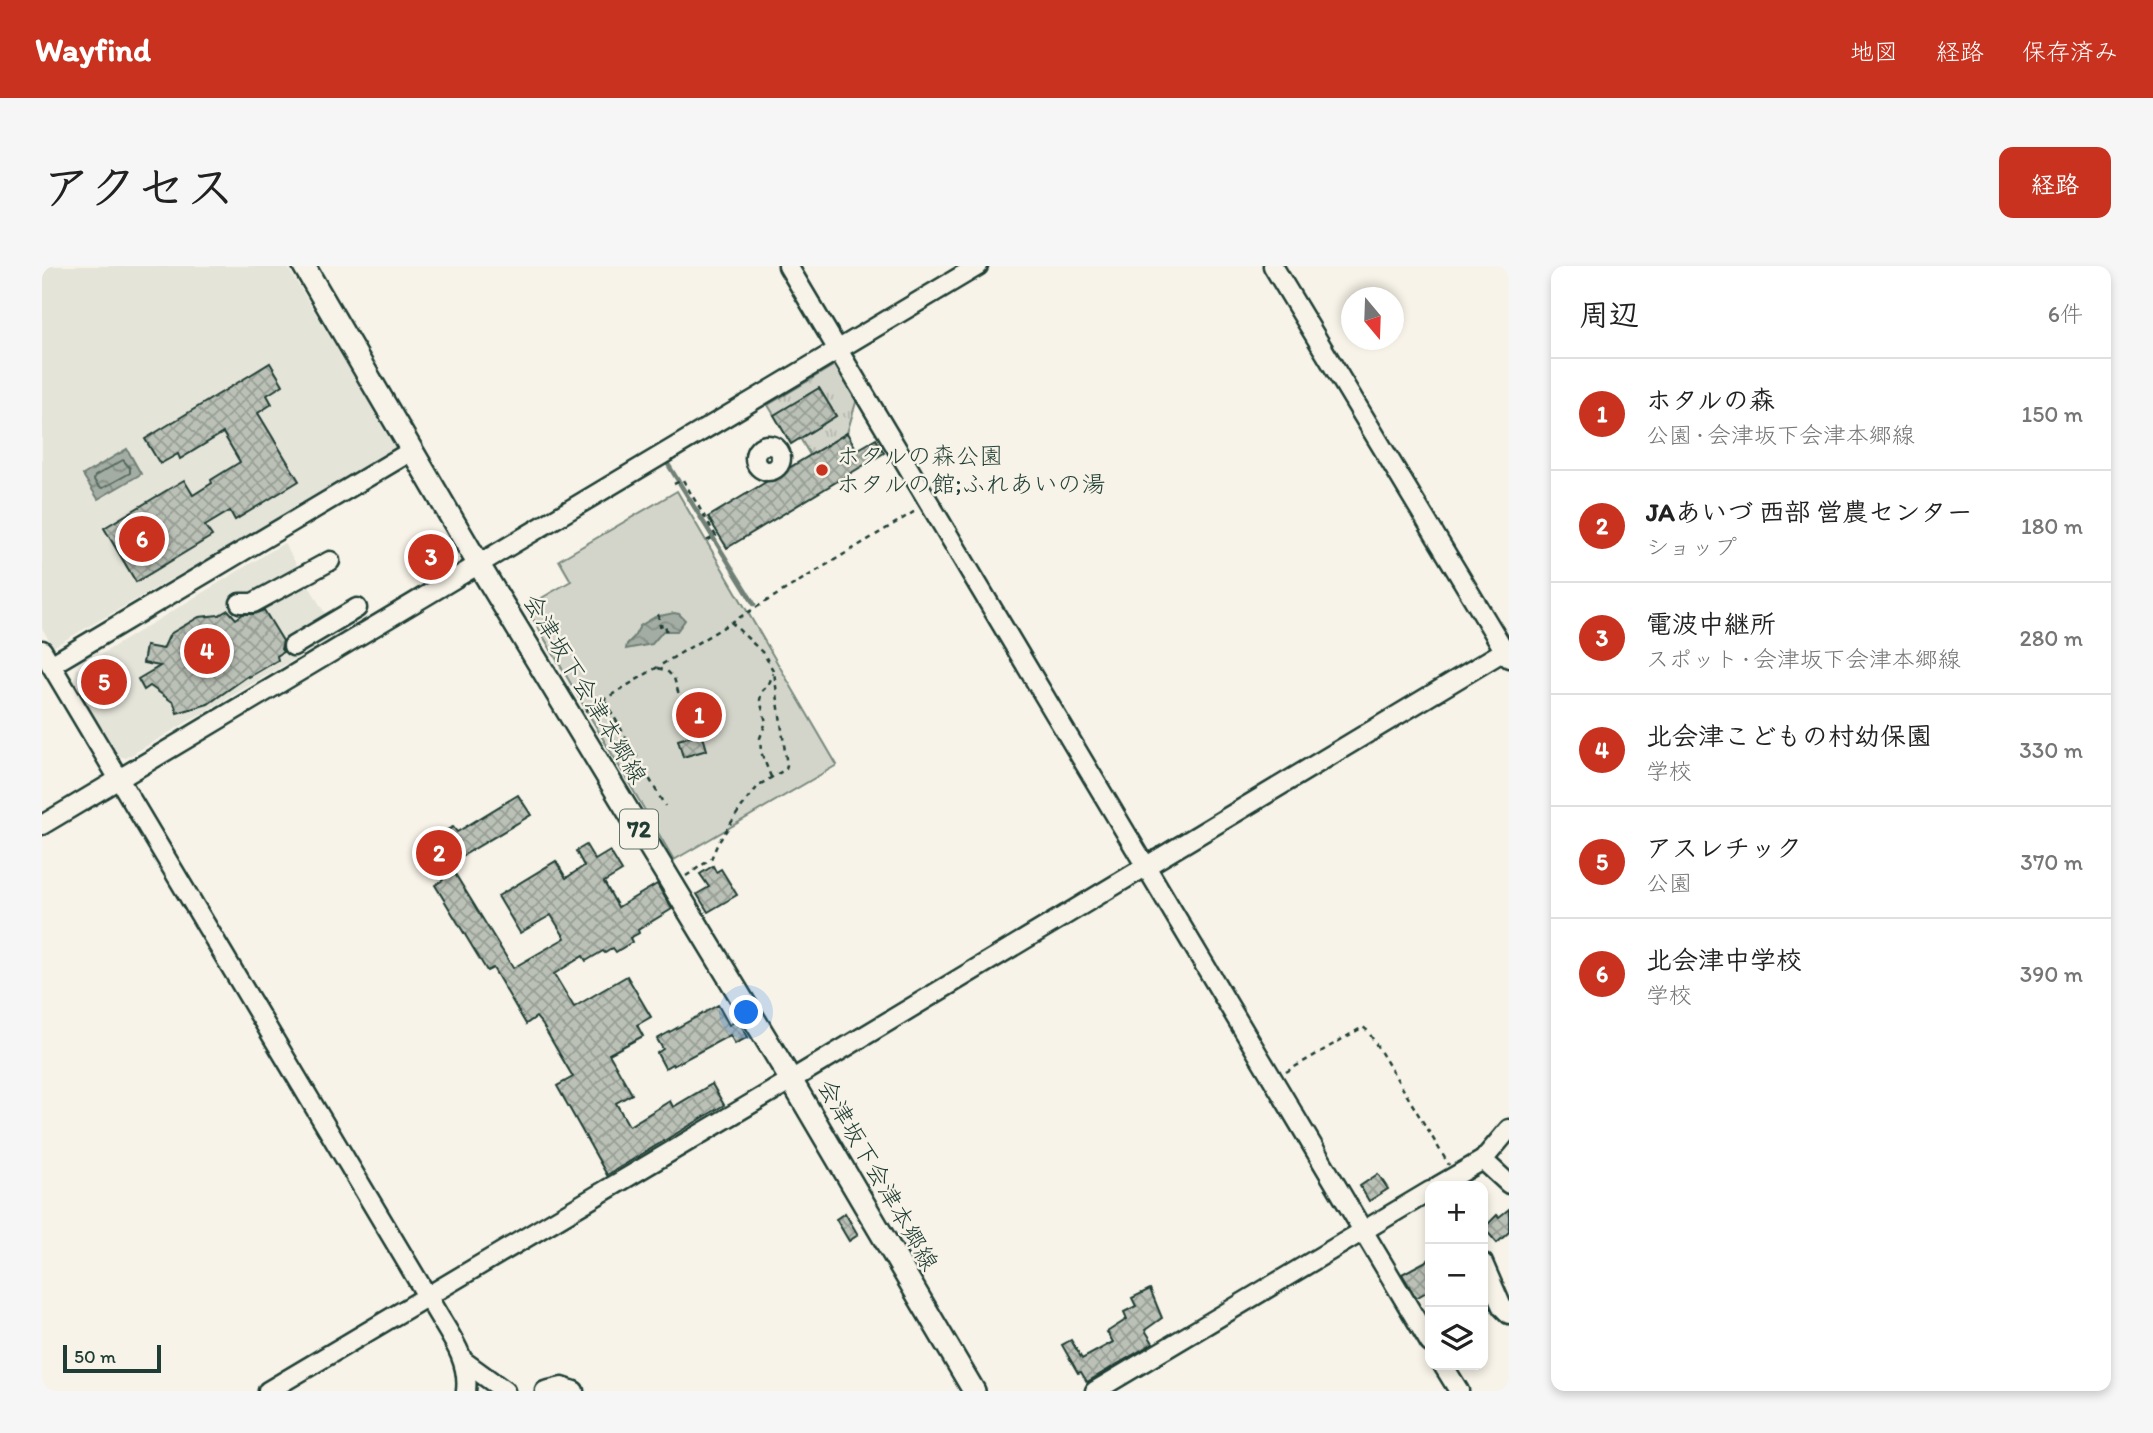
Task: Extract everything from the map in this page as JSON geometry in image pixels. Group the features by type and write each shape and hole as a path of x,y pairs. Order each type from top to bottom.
{"main road":[{"name":"会津坂下会津本郷線","path":"304,266 479,565 792,1080 974,1391"}],"street":[{"path":"788,266 1425,1335"},
{"path":"42,825 978,266"},
{"path":"268,1391 1508,652 1273,266"},
{"path":"413,450 46,657 465,1362 468,1376 466,1391"},
{"path":"240,603 253,603 330,561"},
{"path":"293,646 357,608"},
{"path":"1447,1181 1483,1160 1509,1129"},
{"path":"1483,1160 1509,1184"},
{"path":"1095,1391 1425,1194"},
{"path":"1488,1275 1502,1307 1509,1314"},
{"path":"465,1362 505,1391"},
{"path":"1446,1370 1459,1391"},
{"path":"545,1391 562,1387 575,1391"}],"path":[{"path":"674,484 683,480 716,536 706,541"},
{"path":"572,718 605,701 929,503"},
{"path":"658,614 660,626 665,624 667,634"},
{"path":"673,884 711,859 740,809 759,785 788,766 774,672 764,654 731,622"},
{"path":"658,668 667,671 674,678 691,736"},
{"path":"771,777 761,752 761,738 766,722 760,700 762,691 769,684 774,672"},
{"path":"605,701 665,806"},
{"path":"1274,1079 1363,1027 1368,1031 1456,1176"}],"shaded area":[{"path":"42,266 287,266 398,449 53,647 42,628"},
{"path":"284,543 337,634 126,758 119,756 74,682 77,669"}],"green space":[{"path":"838,363 859,392 847,433 810,455 800,438 836,416 819,388 774,415 768,405"},
{"path":"677,491 837,765 674,860 526,607 571,581 559,560"}],"water":[{"path":"127,449 141,474 98,499 83,475"},
{"path":"674,613 685,620 677,631 663,631 652,644 626,649 640,626 655,617"}],"building":[{"path":"270,363 283,385 267,395 272,404 258,413 299,481 235,520 230,511 205,526 212,536 136,582 104,528 184,480 193,495 240,462 223,433 180,459 178,454 160,464 145,439"},
{"path":"819,388 836,416 791,444 774,415"},
{"name":"ホタルの森公園 ホタルの館;ふれあいの湯","path":"847,433 857,450 876,439 884,453 727,548 708,517"},
{"path":"437,534 453,563 424,579 408,551"},
{"path":"228,610 236,619 243,614 264,610 283,641 283,652 277,656 278,660 248,676 208,704 177,713 174,703 150,686 144,690 138,679 160,666 143,663 146,646 163,649 170,634 199,617 219,615"},
{"path":"702,733 707,750 683,757 678,740"},
{"path":"518,795 531,815 449,864 513,968 565,938 551,915 520,933 498,896 556,861 566,878 584,866 576,851 586,845 595,860 610,851 622,871 604,882 618,907 657,884 672,909 638,930 639,933 630,938 632,942 616,952 613,948 605,953 603,951 586,961 583,956 554,974 574,1007 627,976 651,1017 637,1025 643,1036 609,1054 632,1094 616,1103 629,1126 670,1101 673,1107 712,1084 724,1105 607,1175 557,1086 573,1077 542,1024 536,1017 526,1024 493,968 487,971 435,885 443,880 420,843 453,827 457,832"},
{"path":"713,866 716,872 721,869 737,895 708,912 697,894 709,887 700,874"},
{"path":"718,1005 729,1025 738,1020 748,1037 735,1044 730,1035 665,1068 657,1053 663,1049 657,1039"},
{"path":"1378,1174 1388,1189 1369,1201 1360,1186"},
{"path":"1509,1209 1509,1232 1497,1243 1488,1233 1488,1224 1497,1215 1499,1217"},
{"path":"845,1213 858,1235 849,1241 836,1219"},
{"path":"1425,1262 1425,1293 1416,1298 1402,1274"},
{"path":"1150,1289 1162,1318 1145,1330 1153,1343 1087,1382 1081,1372 1078,1373 1062,1345 1071,1340 1082,1359 1113,1342 1107,1332 1127,1319 1124,1312 1136,1306 1132,1298"}],"waterway":[{"path":"666,461 754,604"}],"place":[{"name":"ホタルの森公園 ホタルの館;ふれあいの湯","path":"822,470"},
{"name":"北会津中学校","path":"142,539"},
{"name":"電波中継所","path":"431,557"},
{"name":"北会津こどもの村幼保園","path":"207,651"},
{"name":"アスレチック","path":"104,682"},
{"name":"ホタルの森","path":"699,715"},
{"name":"JAあいづ 西部 営農センター","path":"439,853"}]}
